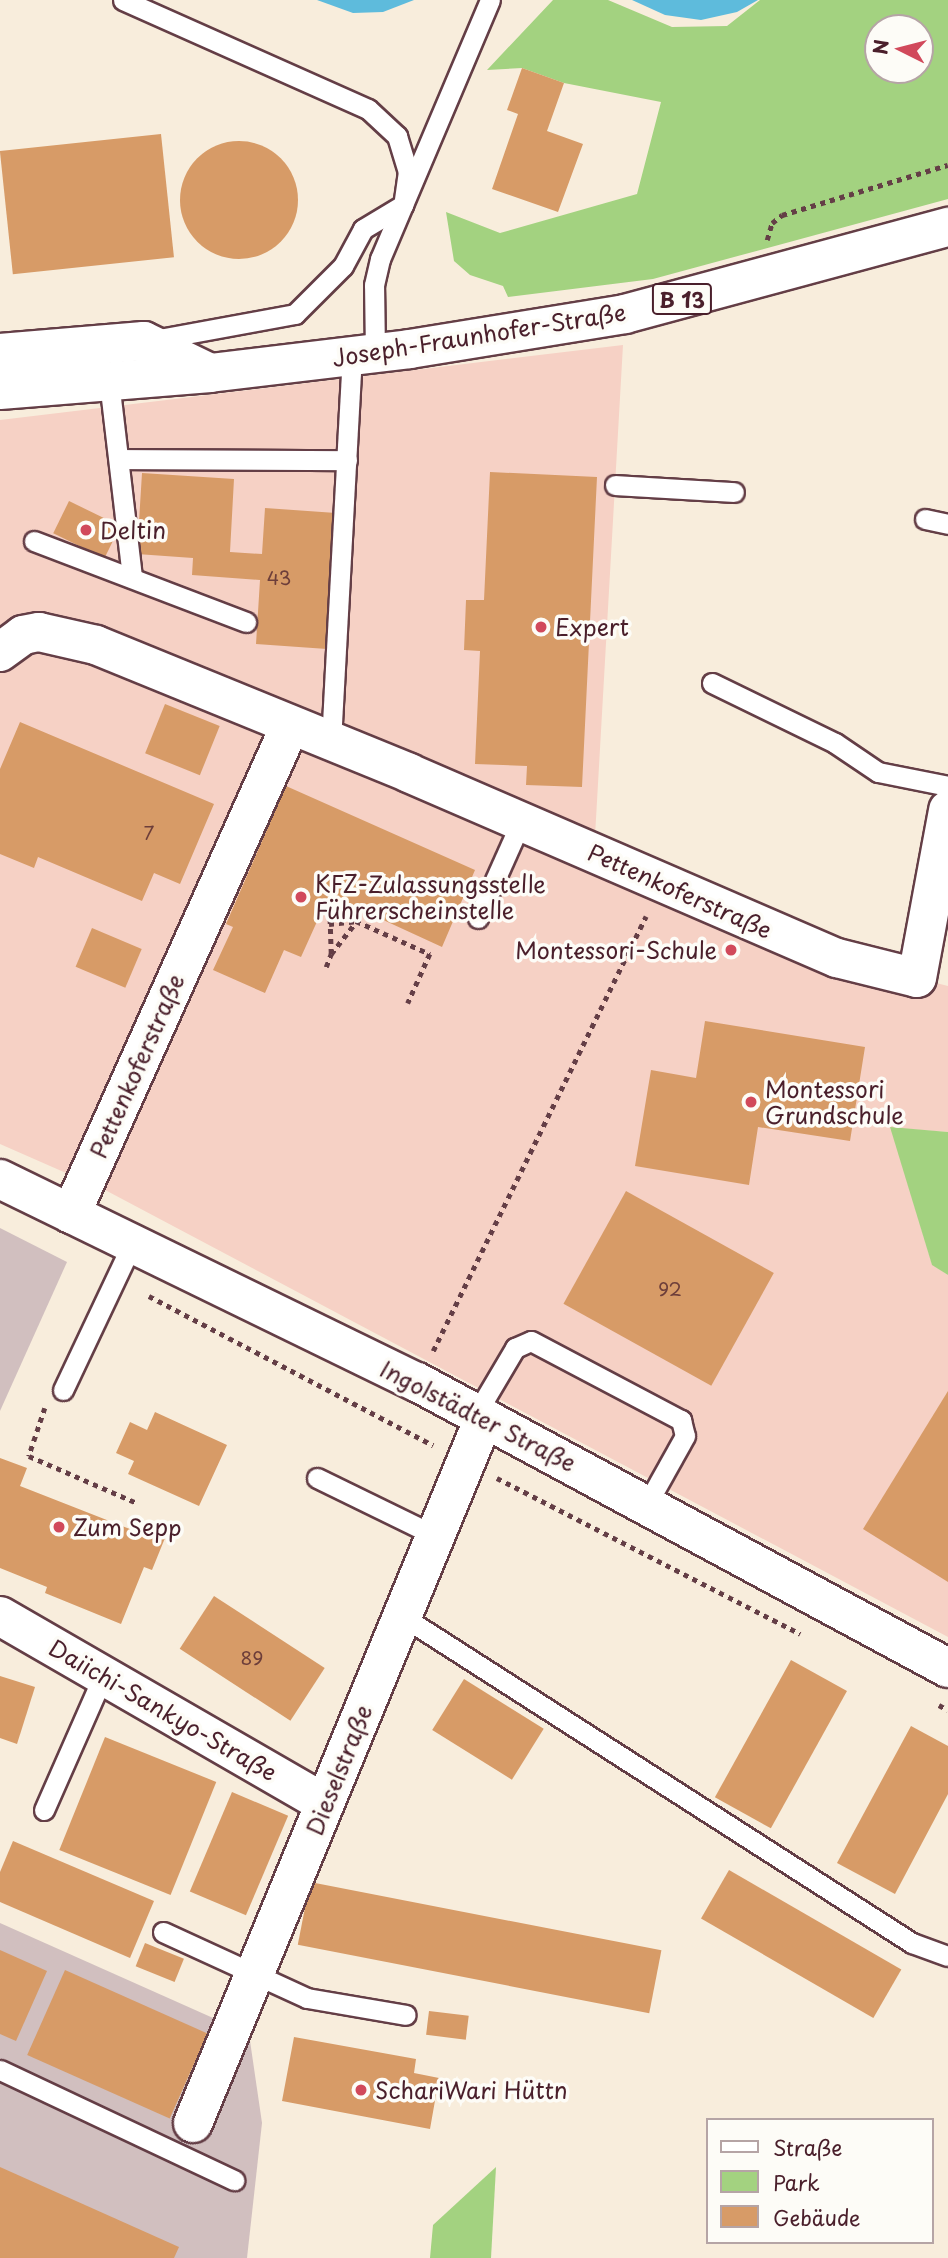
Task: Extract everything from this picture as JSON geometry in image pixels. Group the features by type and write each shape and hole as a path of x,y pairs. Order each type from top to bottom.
{"street":[{"name":"Joseph-Fraunhofer-Straße","path":"3,377 109,382 210,373 364,354 625,314 948,226"},
{"path":"3,377 144,341 210,373"},
{"name":"Pettenkoferstraße","path":"0,652 23,635 68,636 331,742 837,958 917,978 948,810"},
{"name":"Pettenkoferstraße","path":"71,1214 290,726"},
{"name":"Ingolstädter Straße","path":"0,1179 480,1416 648,1504 948,1668"},
{"name":"Dieselstraße","path":"186,2138 436,1536 480,1416"},
{"name":"Daiichi-Sankyo-Straße","path":"0,1616 325,1804"}],"lane":[{"path":"123,0 368,109 389,126 403,147 408,171 403,205"},
{"path":"331,742 347,460 374,285 403,205 490,0"},
{"path":"144,341 295,314 343,267 363,229 403,205"},
{"path":"109,382 132,578"},
{"path":"118,459 347,460"},
{"path":"615,485 734,492"},
{"path":"925,519 948,524"},
{"path":"34,541 246,622"},
{"path":"712,683 835,743 878,772 948,786"},
{"path":"478,918 521,822"},
{"path":"62,1390 132,1244"},
{"path":"480,1416 515,1348 531,1341 681,1420 685,1436 648,1504"},
{"path":"317,1478 436,1536"},
{"path":"402,1616 912,1943 948,1956"},
{"path":"44,1810 104,1674"},
{"path":"163,1931 307,1998 406,2015"},
{"path":"0,2070 186,2138 234,2180"}],"path":[{"path":"770,275 768,234 772,223 782,215 948,165"},
{"path":"429,1360 662,884"},
{"path":"329,895 331,954"},
{"path":"329,924 356,921 430,954 408,1003"},
{"path":"326,967 331,954 356,921"},
{"path":"62,1390 40,1414 29,1456 135,1502"}],"shaded area":[{"path":"623,345 594,854 837,958 948,986 948,1132 891,1128 932,1264 948,1275 948,1637 107,1191 0,1144 0,420"},
{"path":"0,1228 67,1262 0,1411"},
{"path":"0,1923 249,2034 262,2123 247,2258 0,2258"}],"green space":[{"path":"553,0 608,0 672,27 727,26 760,0 948,0 948,199 653,279 508,297 503,286 470,275 454,261 446,212 500,233 637,194 661,102 564,83 522,68 487,70"},
{"path":"890,1127 948,1132 948,1275 932,1265"},
{"path":"496,2167 491,2258 430,2258 433,2225"}],"water":[{"path":"317,0 414,0 383,12 353,13"},
{"path":"632,0 758,0 737,12 701,20 665,15"}],"building":[{"path":"522,68 564,83 547,131 583,144 558,212 492,189 518,114 507,110"},
{"path":"161,134 174,257 13,274 0,151"},
{"path":"239,141 262,145 281,158 294,177 298,200 294,223 281,242 262,255 239,259 216,255 197,242 184,223 180,200 184,177 197,158 216,145"},
{"path":"490,472 597,477 582,787 526,785 527,766 475,764 480,651 464,650 466,600 484,600"},
{"path":"142,473 234,479 230,552 262,554 265,508 336,513 327,649 256,644 260,580 192,575 193,558 137,554"},
{"name":"Deltin","path":"69,501 120,526 104,558 53,533"},
{"path":"165,704 220,726 200,775 145,753"},
{"path":"20,722 214,804 180,884 154,873 142,901 38,857 34,868 0,854 0,769"},
{"path":"286,786 475,870 442,947 329,895 301,957 284,950 265,993 213,970 233,927 226,924"},
{"path":"92,928 142,949 125,988 76,967"},
{"name":"Montessori Grundschule","path":"705,1021 865,1047 850,1141 758,1127 749,1185 635,1166 651,1070 696,1078"},
{"path":"626,1191 774,1273 711,1386 563,1304"},
{"path":"948,1391 948,1582 863,1529"},
{"path":"155,1412 227,1445 199,1506 128,1474 134,1461 116,1453 130,1422 147,1430"},
{"path":"0,1458 27,1468 20,1486 140,1533 142,1529 165,1538 152,1570 144,1567 121,1624 45,1593 47,1587 0,1568"},
{"path":"214,1596 325,1668 290,1721 180,1649"},
{"path":"791,1660 847,1691 771,1828 715,1797"},
{"path":"0,1676 35,1687 17,1744 0,1738"},
{"path":"464,1679 544,1729 512,1780 432,1730"},
{"path":"911,1726 948,1746 948,1794 895,1894 837,1863"},
{"path":"105,1737 216,1782 171,1895 59,1850"},
{"path":"232,1792 288,1816 246,1915 190,1891"},
{"path":"13,1841 154,1901 130,1958 0,1902 0,1872"},
{"path":"729,1870 901,1969 873,2018 701,1918"},
{"path":"310,1882 661,1950 649,2013 298,1945"},
{"path":"145,1943 184,1959 175,1982 136,1966"},
{"path":"0,1950 47,1971 16,2041 0,2034"},
{"path":"65,1970 208,2033 170,2118 27,2055"},
{"path":"429,2011 469,2016 466,2040 426,2035"},
{"name":"SchariWari Hüttn","path":"294,2037 416,2059 414,2073 439,2078 430,2129 282,2101"},
{"path":"0,2167 179,2247 174,2258 0,2258"}],"place":[{"name":"Deltin","path":"86,530"},
{"name":"Expert","path":"541,627"},
{"name":"KFZ-Zulassungsstelle Führerscheinstelle","path":"301,897"},
{"name":"Montessori-Schule","path":"731,950"},
{"name":"Montessori Grundschule","path":"751,1102"},
{"name":"Zum Sepp","path":"59,1527"},
{"name":"SchariWari Hüttn","path":"361,2090"}]}
